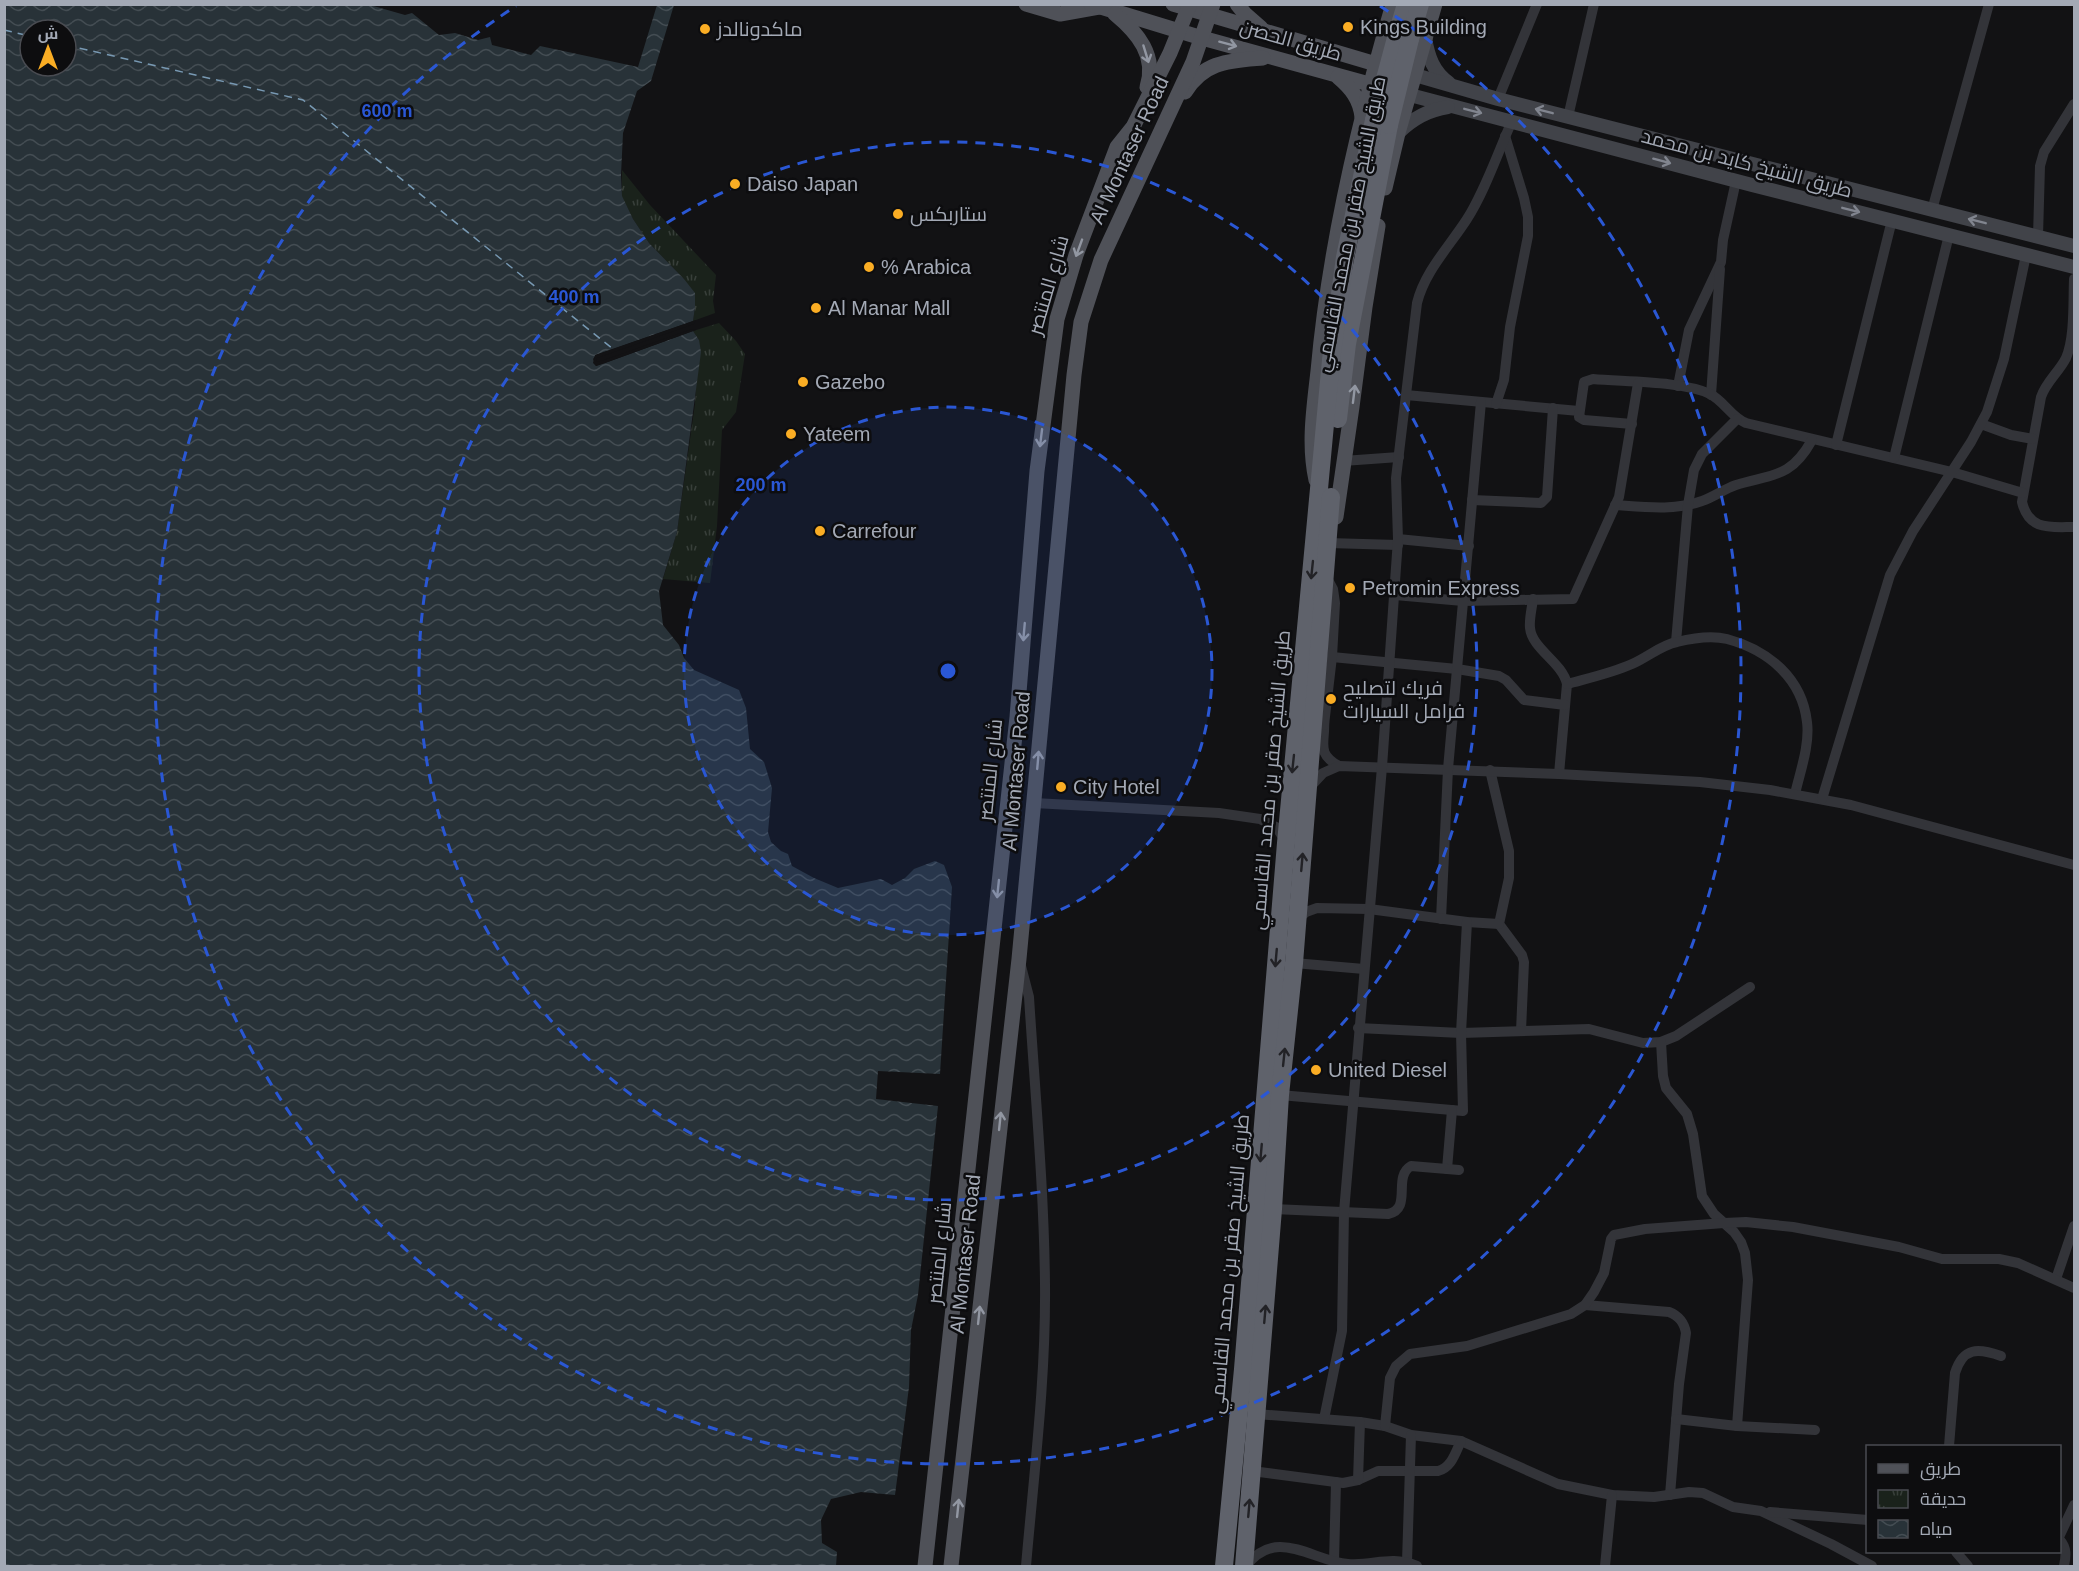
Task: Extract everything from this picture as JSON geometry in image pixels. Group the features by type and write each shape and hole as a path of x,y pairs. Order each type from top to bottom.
{"highway":[{"name":"طريق الشيخ صقر بن محمد القاسمي","path":"1404,37 1406,4"},
{"name":"طريق الشيخ صقر بن محمد القاسمي","path":"1224,1566 1244,1358 1286,843 1331,360 1345,258 1404,37 1420,4"},
{"name":"طريق الشيخ صقر بن محمد القاسمي","path":"1245,1566 1331,494 1347,344 1381,124"}],"main road":[{"path":"1026,4 1060,14 1100,7 1136,32 1149,57 1149,80 1133,127"},
{"name":"طريق الحصن","path":"1173,4 1212,10 1266,32 1415,75"},
{"path":"1237,4 1266,32"},
{"path":"1381,124 1410,95 1415,75 1393,4"},
{"path":"1329,538 1337,512 1382,201 1381,124 1372,84 1377,64 1435,4"},
{"name":"طريق الحصن","path":"1100,7 1202,38 1410,95"},
{"name":"شارع المنتصر","path":"925,1566 1017,717 1037,471 1057,319 1076,255 1117,147 1133,127 1189,7"},
{"name":"Al Montaser Road","path":"951,1566 1019,959 1074,369 1082,322 1101,260 1159,136 1212,10"},
{"path":"1347,55 1372,49 1404,37"},
{"path":"1404,37 1429,57 1433,66 1445,80 1453,85"},
{"path":"1159,136 1192,81 1211,66 1226,61 1275,57"},
{"path":"1333,74 1350,87 1361,108 1381,124 1417,117 1452,106"},
{"name":"طريق الشيخ كايد بن محمد","path":"1415,75 1498,99 2074,246"},
{"name":"طريق الشيخ كايد بن محمد","path":"1410,95 2074,267"},
{"path":"1996,246 2000,227"},
{"path":"1057,319 1070,321 1073,328 1074,369"}],"street":[{"path":"1498,99 1537,4"},
{"path":"1568,117 1594,4"},
{"path":"1932,210 1989,4"},
{"path":"2038,236 2040,166 2044,152 2074,104"},
{"path":"1324,1419 1341,1337 1344,1212 1395,595 1398,542 1396,478 1417,303 1421,287 1468,218 1512,121"},
{"path":"1496,404 1504,380 1510,327 1528,236 1528,217 1524,198 1505,136"},
{"path":"1711,395 1723,240 1736,181"},
{"path":"1836,446 1892,220"},
{"path":"1894,458 1949,234"},
{"path":"1822,799 1890,576 1913,531 1981,424 1997,384 2026,255"},
{"path":"1678,386 1689,330 1721,262"},
{"path":"2074,279 2070,344 2067,355 2042,392 2022,502 2024,511 2036,524 2044,527 2074,527"},
{"path":"1632,424 1584,420 1579,417 1582,386 1588,380 1593,379 1678,386 1711,395 1737,419 1755,426 1952,472 2023,493"},
{"path":"1395,595 1463,601 1573,599 1622,487 1638,383"},
{"path":"1406,396 1579,411"},
{"path":"1441,919 1448,769 1481,402"},
{"path":"1472,500 1541,503 1545,501 1553,408"},
{"path":"1676,642 1692,478 1697,462 1708,447 1737,419"},
{"path":"1981,424 2001,432 2033,439"},
{"path":"1615,505 1656,508 1688,506 1730,487 1774,476 1786,470 1797,462 1812,440"},
{"path":"1343,461 1398,457"},
{"path":"1329,538 1469,546"},
{"path":"1326,576 1332,584 1335,598 1323,749 1326,757 1339,766"},
{"path":"1533,599 1530,629 1532,635 1563,672 1567,684 1559,774"},
{"path":"1567,684 1626,666 1676,642 1708,638 1726,639 1767,656 1794,683 1808,724 1796,794"},
{"path":"1332,657 1457,669 1499,676 1506,680 1524,700 1565,705"},
{"path":"1315,710 1322,717 1324,725"},
{"path":"1308,789 1323,773 1339,766 1490,770 1700,782 1822,799 2074,865"},
{"path":"1490,770 1509,851 1509,878 1499,924 1522,955 1524,962 1521,1031"},
{"path":"1034,803 1219,813 1260,819 1276,827 1286,843"},
{"path":"1260,819 1290,806"},
{"path":"1300,891 1317,908"},
{"path":"1297,920 1306,912 1317,908 1369,909 1499,924"},
{"path":"1281,1095 1463,1111 1461,1033 1467,922"},
{"path":"1019,959 1029,997 1044,1226 1045,1287 1041,1385 1026,1566"},
{"path":"1294,963 1364,969"},
{"path":"1358,1028 1461,1033 1589,1029 1643,1043 1661,1042 1676,1036 1750,987"},
{"path":"1661,1042 1666,1088 1687,1114 1694,1134 1702,1196 1714,1214 1734,1232 1745,1253 1748,1280 1737,1426"},
{"path":"1447,1169 1452,1110"},
{"path":"1274,1209 1395,1213 1401,1204 1403,1175 1408,1168 1411,1166 1459,1170"},
{"path":"1385,1426 1390,1378 1396,1366 1410,1354 1467,1346 1563,1318 1585,1305 1594,1292 1604,1274 1611,1239 1614,1235 1646,1229 1746,1222 1792,1227 1899,1247 1942,1259 1999,1259 2018,1263 2074,1288"},
{"path":"2056,1279 2074,1226"},
{"path":"1585,1305 1669,1312 1681,1320 1686,1333 1670,1495"},
{"path":"1949,1445 1955,1373 1959,1362 1965,1355 1974,1351 1986,1351 2001,1356"},
{"path":"1257,1414 1359,1422 1385,1426 1411,1435 1461,1441 1558,1484 1612,1495 1654,1497 1695,1492 1732,1507 1866,1520"},
{"path":"1676,1419 1737,1426 1815,1430"},
{"path":"1358,1480 1359,1422"},
{"path":"1245,1566 1264,1551 1277,1548 1299,1548 1334,1562 1349,1564 1394,1560 1412,1564 1411,1435"},
{"path":"1252,1471 1336,1482 1358,1480 1378,1471 1438,1472 1450,1464 1461,1441"},
{"path":"1334,1562 1336,1482"},
{"path":"1605,1566 1612,1495"},
{"path":"2061,1533 2074,1505"},
{"path":"1761,1511 1872,1566"},
{"path":"1247,1534 1253,1543 1264,1551"},
{"path":"2061,1542 2066,1554 2064,1566"},
{"path":"1959,1553 1968,1566"}],"green space":[{"path":"622,170 650,205 716,275 713,301 715,313 693,321 695,307 684,279 649,243 622,197"},
{"path":"719,323 745,354 736,412 722,430 717,526 710,583 663,579 677,532 695,404 699,340 693,331"}],"water":[{"path":"5,5 370,5 405,15 412,13 439,35 455,33 478,40 490,37 492,45 531,55 540,46 638,67 657,5 674,5 651,81 637,91 623,133 622,196 633,219 649,243 695,293 693,321 596,355 593,359 596,366 693,331 699,340 701,352 677,532 659,591 663,625 679,645 684,658 694,670 739,690 746,708 750,749 764,762 772,788 768,832 771,842 788,854 792,866 838,888 881,879 892,885 905,878 914,869 935,861 944,865 952,887 940,1074 878,1071 876,1099 938,1106 918,1295 911,1330 909,1387 895,1495 861,1492 831,1499 821,1520 822,1543 837,1552 836,1566 5,1566"}],"pier":[{"path":"696,320 694,324 597,358 596,362 692,329 696,330 596,366 593,363 595,355"}],"ferry route":[{"path":"4,30 18,33"},
{"path":"78,48 303,100 613,349"}],"place":[{"name":"Kings Building","path":"1348,27"},
{"name":"ماكدونالدز","path":"705,29"},
{"name":"Daiso Japan","path":"735,184"},
{"name":"ستاربكس","path":"898,214"},
{"name":"% Arabica","path":"869,267"},
{"name":"Al Manar Mall","path":"816,308"},
{"name":"Gazebo","path":"803,382"},
{"name":"Yateem","path":"791,434"},
{"name":"Carrefour","path":"820,531"},
{"name":"Petromin Express","path":"1350,588"},
{"name":"فريك لتصليح فرامل السيارات","path":"1331,699"},
{"name":"City Hotel","path":"1061,787"},
{"name":"United Diesel","path":"1316,1070"}]}
